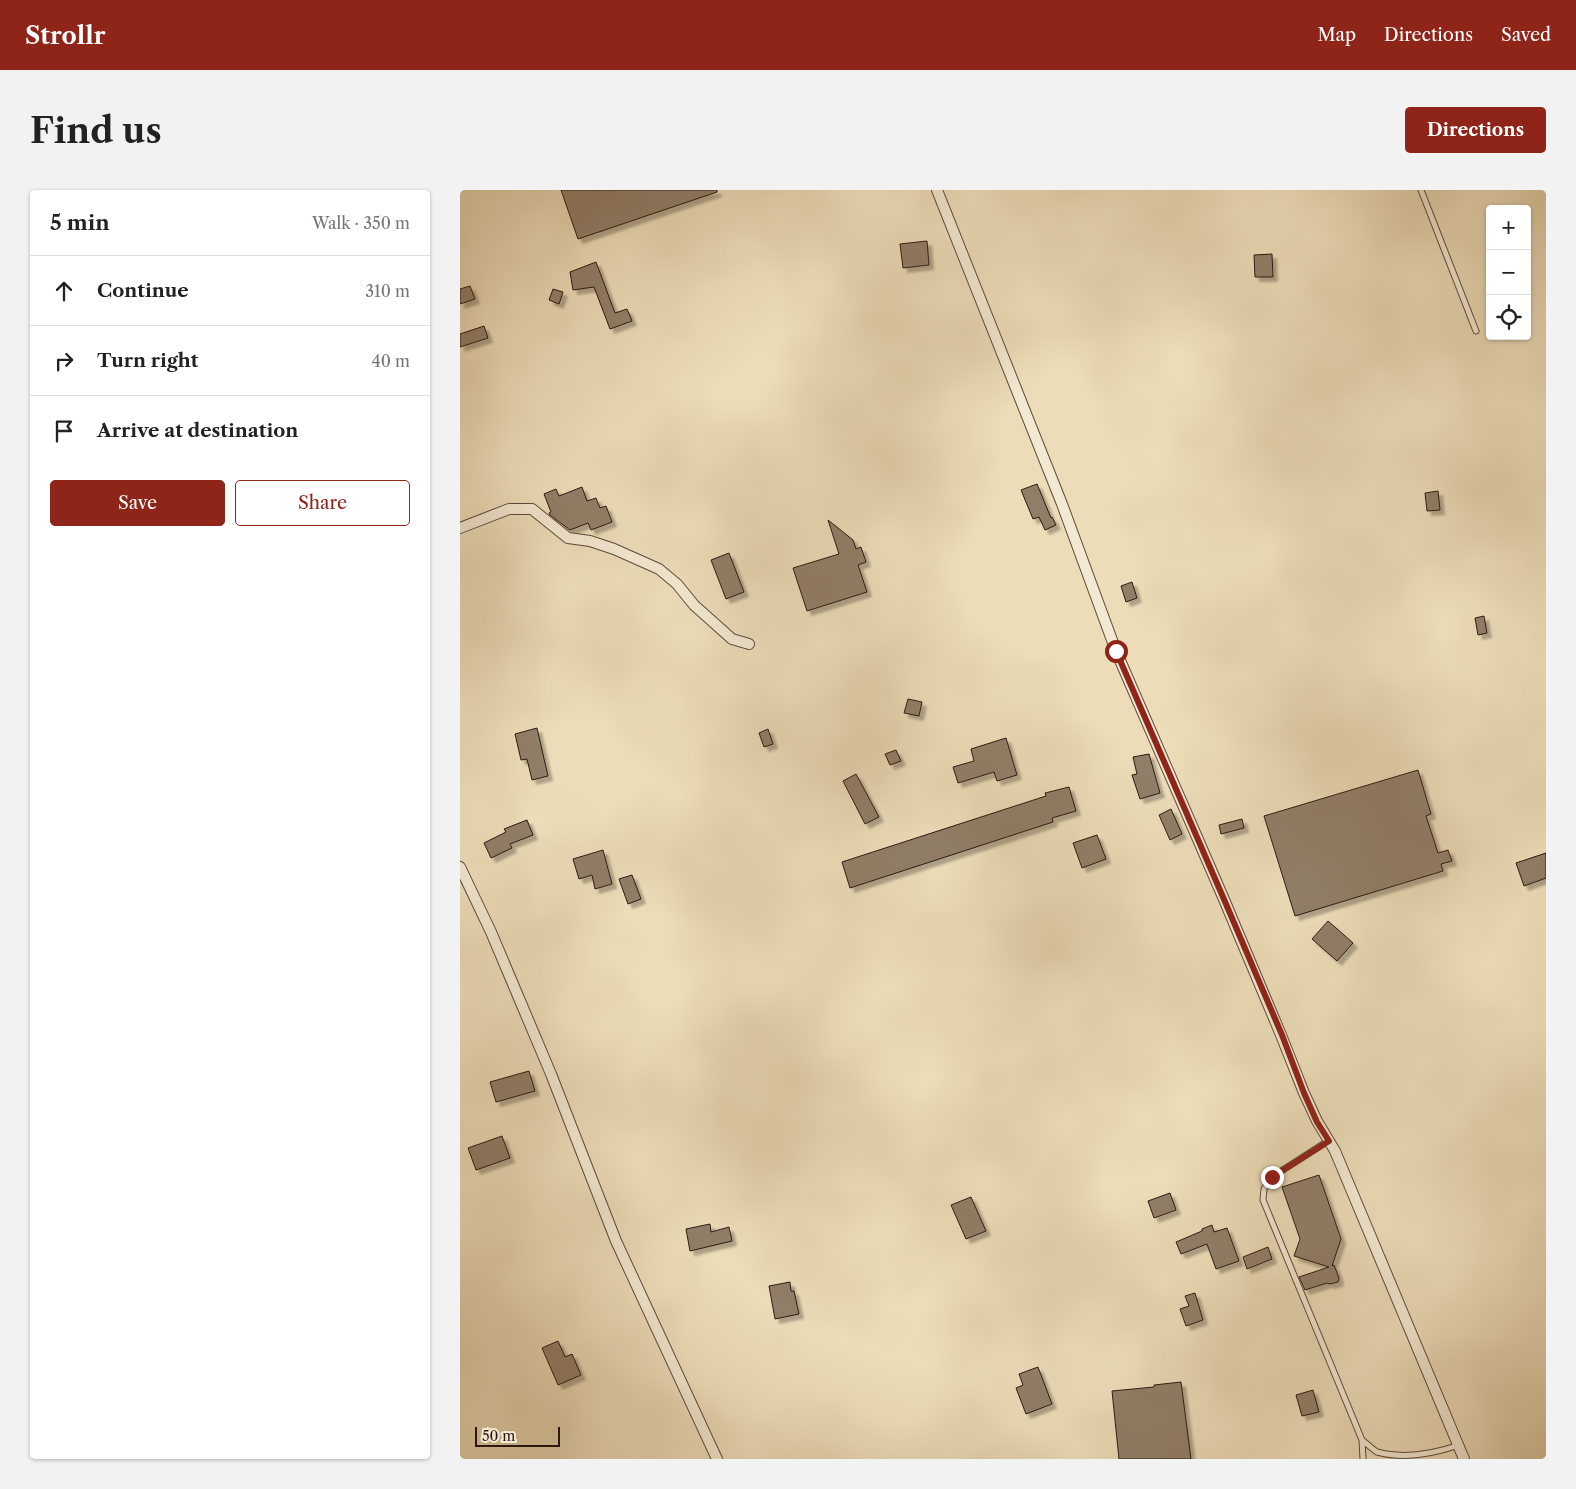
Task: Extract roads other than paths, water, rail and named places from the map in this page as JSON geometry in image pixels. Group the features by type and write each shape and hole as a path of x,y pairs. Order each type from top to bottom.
{"street":[{"path":"937,190 1062,504 1119,660 1282,1035 1304,1093 1317,1122 1339,1160 1464,1459"},
{"path":"460,528 509,508 532,510 568,538 590,541 614,548 659,569 677,584 694,605 732,639 749,644"},
{"path":"460,867 491,932 547,1066 616,1241 717,1459"}],"lane":[{"path":"1421,190 1476,331"},
{"path":"1329,1141 1272,1177 1264,1189 1263,1200 1362,1440 1363,1459"},
{"path":"1362,1440 1376,1452 1389,1457 1404,1459 1432,1454 1458,1446"}]}
